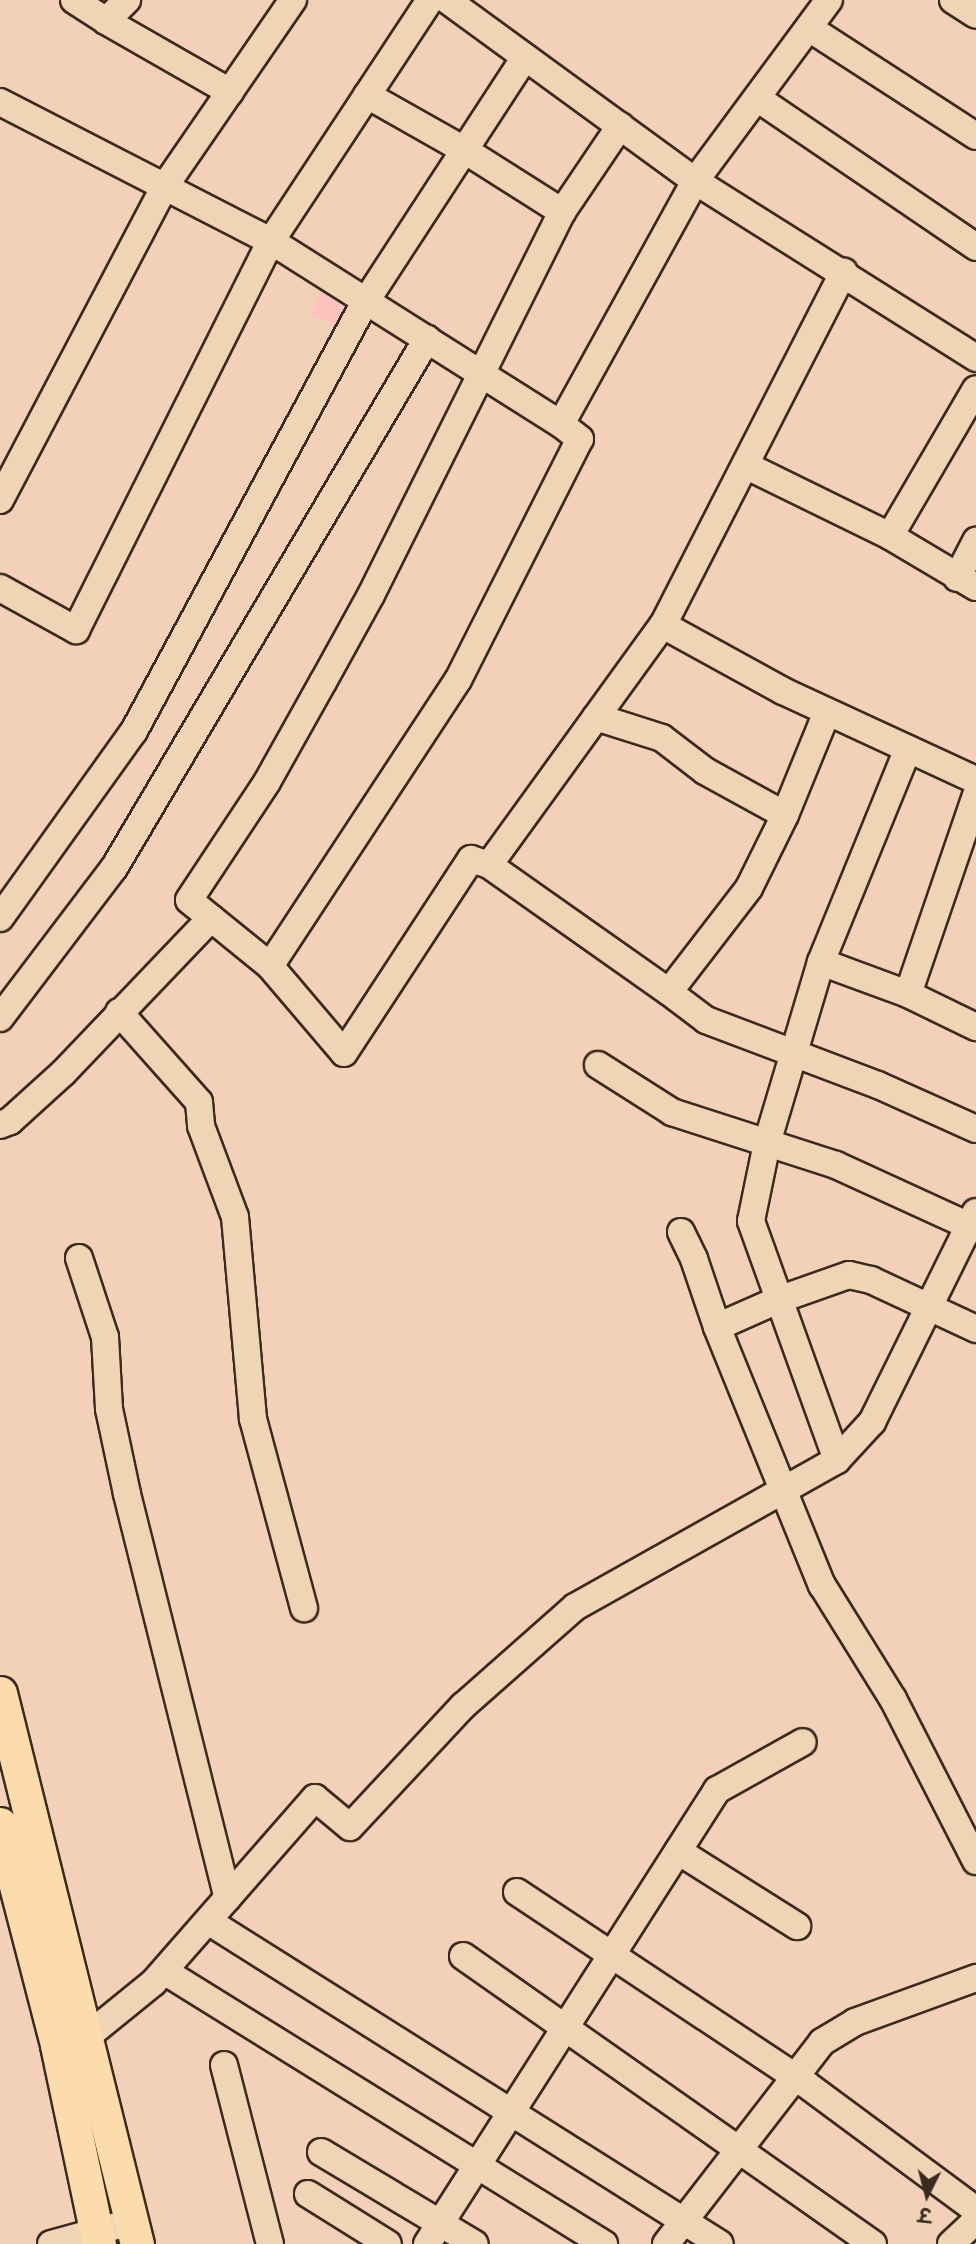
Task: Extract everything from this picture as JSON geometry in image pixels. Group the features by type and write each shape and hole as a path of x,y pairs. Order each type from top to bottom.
{"main road":[{"path":"0,1693 70,2042 98,2239"},
{"path":"0,1824 134,2233"}],"street":[{"path":"74,0 230,92"},
{"path":"106,21 127,0"},
{"path":"0,500 165,186 293,0"},
{"path":"0,587 76,630 271,240 430,0"},
{"path":"447,0 695,181 844,272 976,358"},
{"path":"561,424 695,181 829,0"},
{"path":"953,0 976,15"},
{"path":"808,28 976,136"},
{"path":"0,918 134,732 366,301 525,57"},
{"path":"367,95 466,151 562,212"},
{"path":"757,98 976,247"},
{"path":"0,102 271,240 561,424 580,439 458,680 270,966"},
{"path":"620,126 562,212 371,595 323,682 267,782 189,900 270,966 344,1053 471,859 489,865 706,1020 791,1055 878,1085 976,1129"},
{"path":"489,865 663,625 747,466 844,272"},
{"path":"0,1018 114,867 427,339"},
{"path":"890,536 976,389"},
{"path":"747,466 890,536 966,582 976,541"},
{"path":"663,625 783,691 976,780"},
{"path":"669,992 749,888 785,815 827,712"},
{"path":"596,717 662,738 705,771 785,815"},
{"path":"837,1460 751,1221 767,1143 791,1055 821,962 908,749"},
{"path":"908,994 976,795"},
{"path":"0,1125 10,1121 63,1073 211,918"},
{"path":"821,962 908,994 976,1027"},
{"path":"119,1012 199,1102 201,1126 234,1217 253,1419 304,1608"},
{"path":"70,2042 164,1971 315,1798 350,1827 463,1706 575,1607 837,1460 872,1422 974,1222 836,1165 672,1112 598,1065"},
{"path":"681,1231 782,1491 822,1585 893,1699 976,1861"},
{"path":"79,1258 105,1337 109,1409 127,1494 228,1898"},
{"path":"717,1327 778,1300 849,1275 871,1280 976,1329"},
{"path":"433,2234 717,1790 803,1742"},
{"path":"678,1851 797,1926"},
{"path":"517,1892 795,2077 976,2210"},
{"path":"208,1921 720,2244"},
{"path":"463,1956 873,2244"},
{"path":"164,1971 604,2244"},
{"path":"666,2244 822,2042 855,2022 976,1978"},
{"path":"224,2065 270,2244"},
{"path":"321,2152 433,2234 475,2244"},
{"path":"308,2194 388,2244"},
{"path":"951,2244 976,2221"},
{"path":"51,2244 134,2233"}],"building":[{"path":"321,291 344,306 335,325 311,314"}]}
